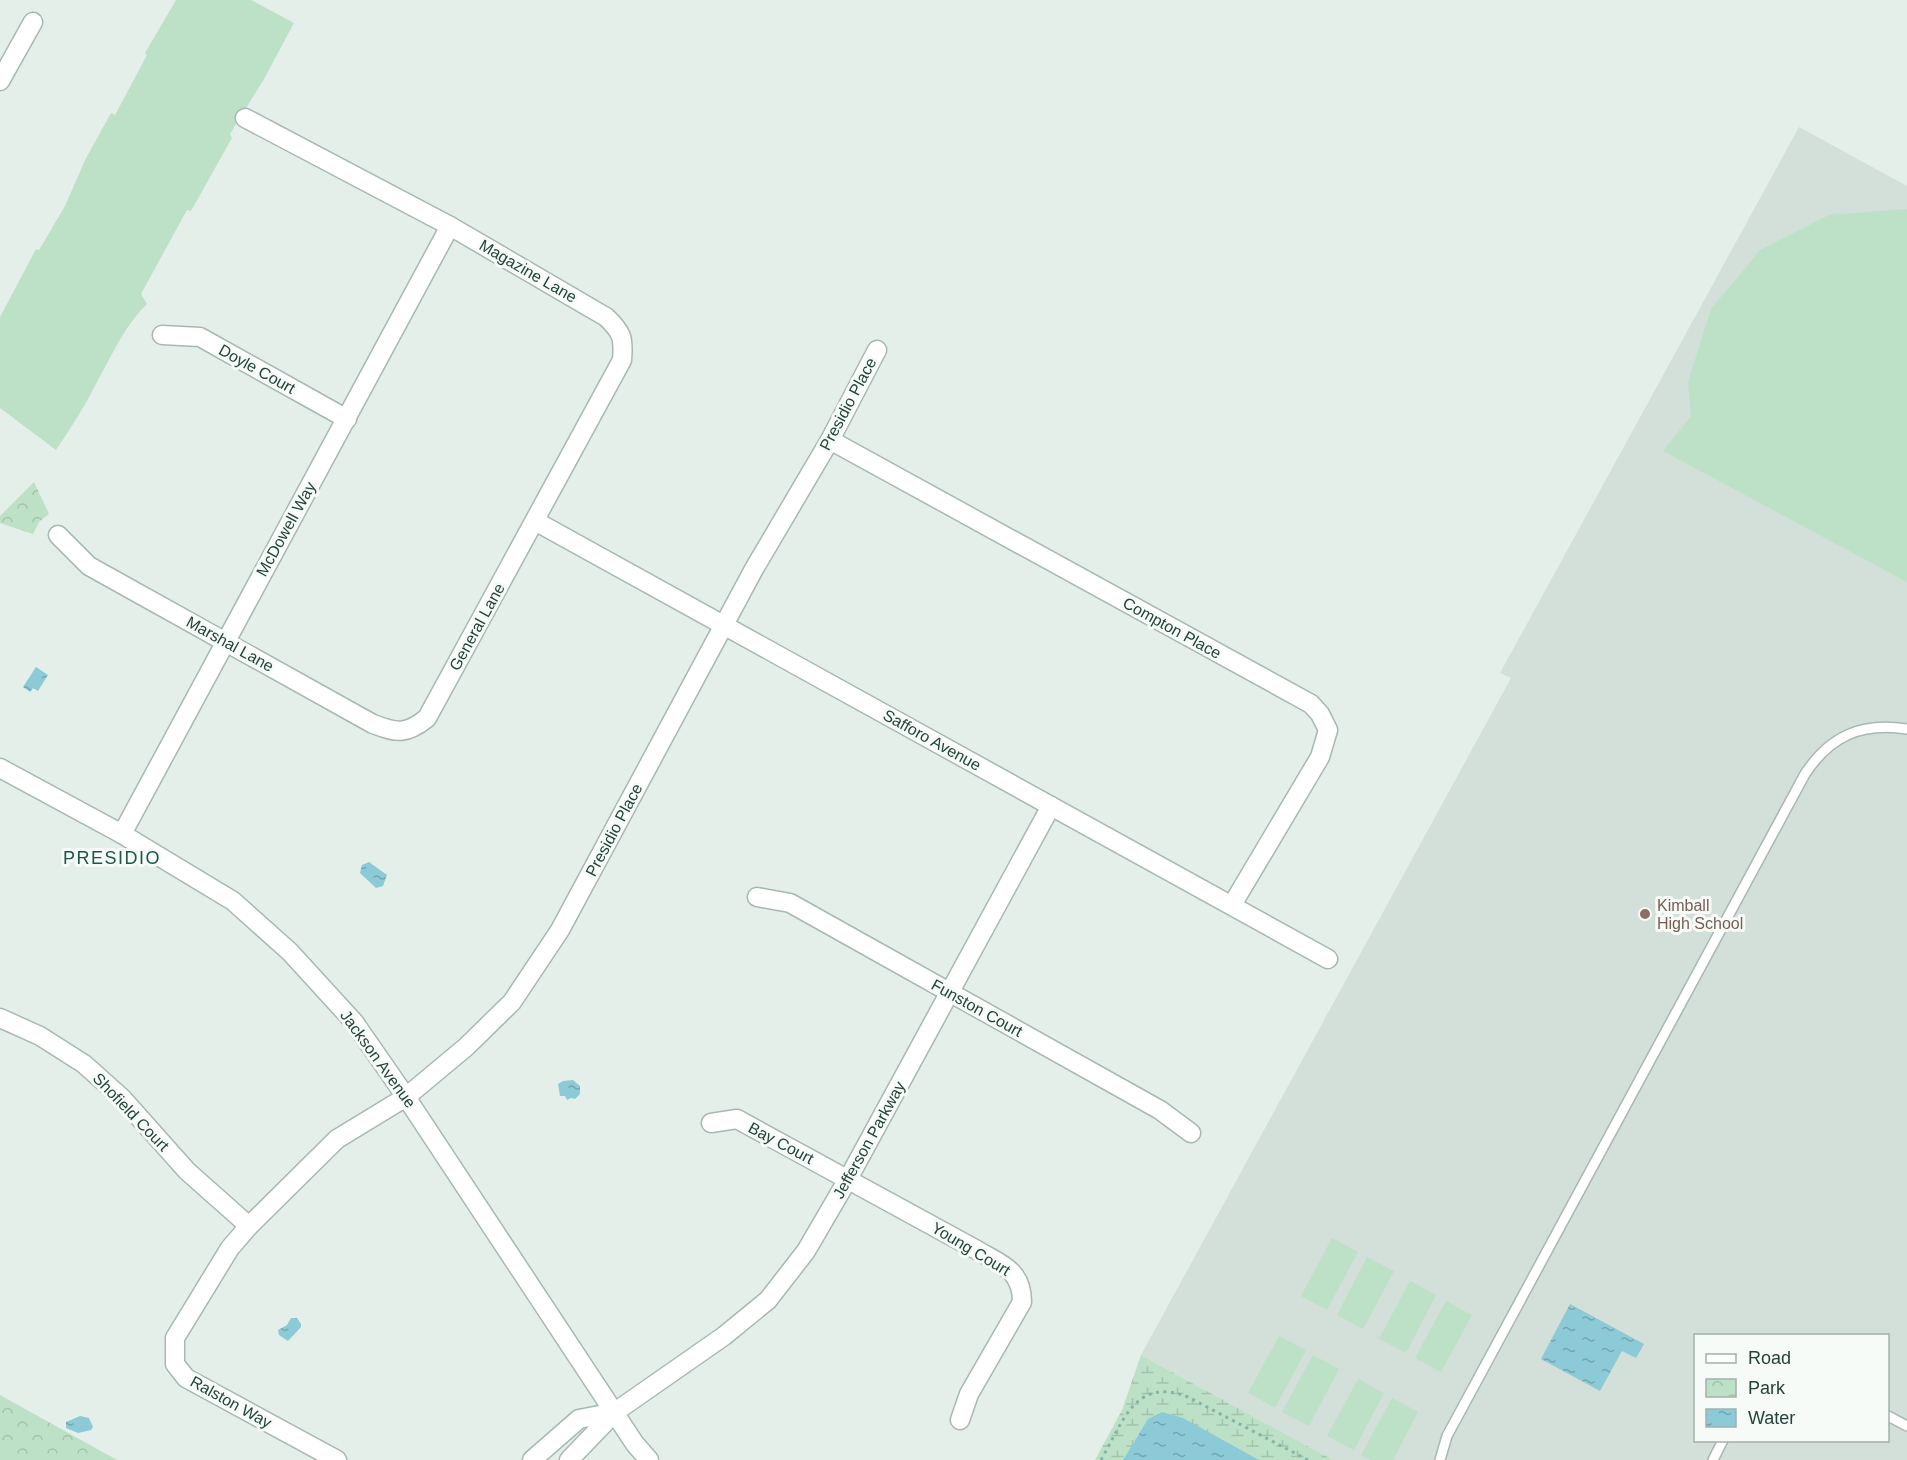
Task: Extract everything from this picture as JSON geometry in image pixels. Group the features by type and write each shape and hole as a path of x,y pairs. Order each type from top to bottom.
{"street":[{"path":"0,81 33,22"},
{"name":"Magazine Lane","path":"244,118 450,226 606,317 619,330 624,344 622,360 535,520"},
{"name":"McDowell Way","path":"122,834 450,226"},
{"name":"Doyle Court","path":"162,335 200,337 347,418"},
{"name":"Presidio Place","path":"249,1226 337,1139 406,1097 466,1047 512,1002 560,930 754,569 830,440 877,350"},
{"name":"Compton Place","path":"830,440 1301,698 1311,704 1320,714 1328,730 1320,757 1233,905"},
{"name":"Safforo Avenue","path":"535,520 1233,905 1328,960"},
{"name":"General Lane","path":"413,730 427,718 535,520"},
{"name":"Marshal Lane","path":"58,535 89,566 373,724 391,731 413,730"},
{"name":"Jackson Avenue","path":"0,768 122,834 233,902 290,952 354,1022 635,1444 649,1460"},
{"name":"Jefferson Parkway","path":"569,1460 615,1412 724,1336 768,1300 806,1251 848,1179 1051,806"},
{"name":"Funston Court","path":"757,897 790,903 1160,1110 1191,1134"},
{"name":"Shofield Court","path":"0,1018 40,1036 84,1064 122,1098 187,1171 249,1226"},
{"name":"Bay Court","path":"711,1123 737,1119 848,1179"},
{"name":"Young Court","path":"848,1179 975,1249 1007,1268 1018,1278 1022,1289 1022,1302 969,1394 960,1420"},
{"name":"Ralston Way","path":"249,1226 230,1248 175,1338 175,1364 186,1378 337,1460"},
{"name":"Jefferson Parkway","path":"532,1460 579,1419 615,1412"}],"lane":[{"path":"1440,1460 1447,1436 1804,774 1826,747 1840,738 1873,727 1907,729"},
{"path":"1889,1417 1907,1426"},
{"path":"1713,1460 1722,1442"}],"path":[{"path":"1101,1460 1128,1413 1140,1398 1158,1390 1173,1391 1188,1397 1308,1460"}],"shaded area":[{"name":"Kimball High School","path":"1799,127 1907,186 1907,1460 1333,1460 1141,1355 1511,678 1500,673"}],"green space":[{"path":"176,0 251,0 294,23 264,79 230,134 232,138 191,211 187,210 141,294 147,304 125,331 83,408 56,450 0,408 0,317 36,249 39,250 65,206 86,158 111,113 115,115 147,55 145,53"},
{"path":"1907,209 1907,582 1663,451 1691,416 1688,382 1711,309 1760,250 1829,215"},
{"path":"34,482 49,514 39,522 33,534 0,523 0,516"},
{"path":"1332,1238 1358,1252 1327,1310 1301,1296"},
{"path":"1367,1257 1394,1271 1363,1329 1337,1315"},
{"path":"1410,1281 1436,1295 1406,1353 1379,1339"},
{"path":"1446,1301 1472,1315 1441,1372 1415,1358"},
{"path":"1279,1336 1306,1350 1275,1408 1248,1393"},
{"path":"1141,1355 1333,1460 1095,1460 1122,1410"},
{"path":"1313,1355 1339,1369 1309,1426 1282,1412"},
{"path":"1358,1379 1384,1393 1354,1450 1327,1436"},
{"path":"0,1395 117,1460 0,1460"},
{"path":"1392,1398 1418,1412 1393,1460 1371,1460 1361,1455"}],"water":[{"path":"36,667 48,675 38,691 33,688 30,692 23,687"},
{"path":"369,862 387,875 383,886 376,888 360,873 362,865"},
{"path":"573,1080 580,1086 580,1094 575,1099 567,1100 565,1096 560,1096 558,1084"},
{"path":"1570,1304 1644,1344 1636,1358 1622,1351 1600,1391 1541,1359"},
{"path":"291,1318 297,1318 301,1327 288,1341 279,1335 278,1330 287,1325"},
{"path":"1162,1412 1183,1418 1259,1460 1123,1460 1148,1419"},
{"path":"80,1416 89,1418 93,1427 91,1430 78,1433 66,1428 66,1422"}],"place":[{"name":"Kimball High School","path":"1645,914"}],"district":[{"name":"PRESIDIO","path":"112,858"}]}
